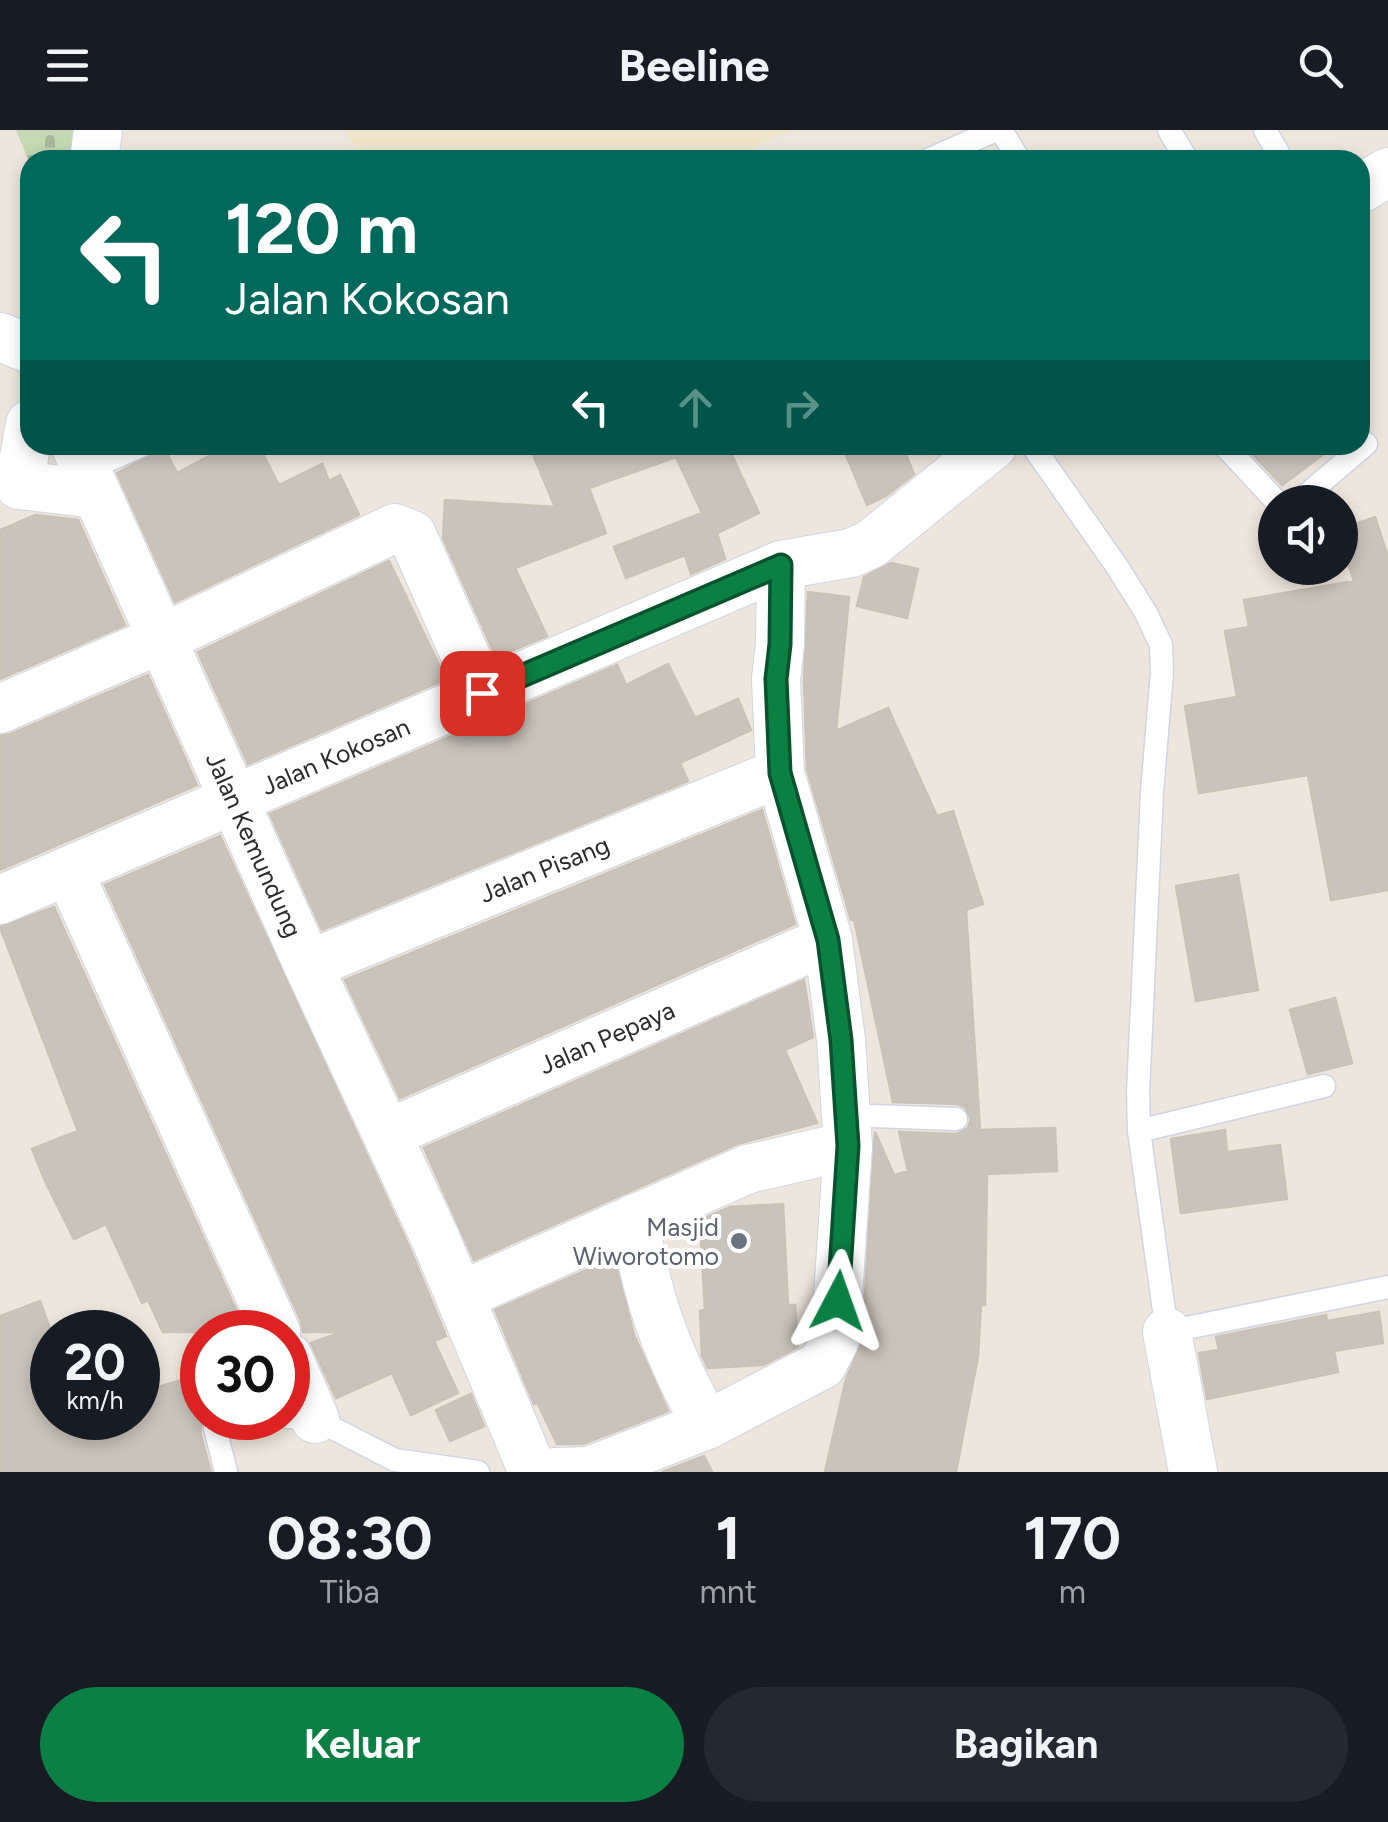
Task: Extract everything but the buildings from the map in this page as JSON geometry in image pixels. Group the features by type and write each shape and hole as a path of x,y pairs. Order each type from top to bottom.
{"street":[{"path":"9,491 20,455"},
{"name":"Jalan Kokosan","path":"0,900 781,565 851,553 871,544 981,455"},
{"path":"9,491 86,470"},
{"name":"Jalan Kemundung","path":"86,470 460,1296 552,1471"},
{"path":"0,709 161,639 395,528 412,535 482,693"},
{"path":"552,1471 589,1471 707,1424 822,1365 835,1340 846,1131 841,1040 828,940 780,773 776,679 781,565"},
{"name":"Jalan Pisang","path":"308,965 780,773"},
{"path":"68,872 266,1310"},
{"name":"Jalan Pepaya","path":"387,1134 828,940"},
{"path":"460,1296 748,1169 846,1131"},
{"path":"635,1218 650,1298 677,1374 707,1424"},
{"path":"1167,1332 1193,1472"}],"lane":[{"path":"951,150 998,130"},
{"path":"86,470 120,455"},
{"path":"1039,455 1118,568 1161,645 1139,1131 1167,1332 1388,1287"},
{"path":"1233,455 1261,485"},
{"path":"1318,485 1353,455"},
{"path":"1139,1131 1324,1086"},
{"path":"846,1131 956,1119"},
{"path":"310,1422 395,1460 478,1472"},
{"path":"218,1440 226,1472"}],"shaded area":[{"path":"346,130 791,130 750,150 355,150"}],"green space":[{"path":"16,130 79,130 85,144 71,150 24,150"}],"place":[{"name":"Masjid Wiworotomo","path":"739,1241"}],"route":[{"path":"482,693 781,565 776,679 780,773 828,940 841,1040 848,1146 838,1301"}]}
